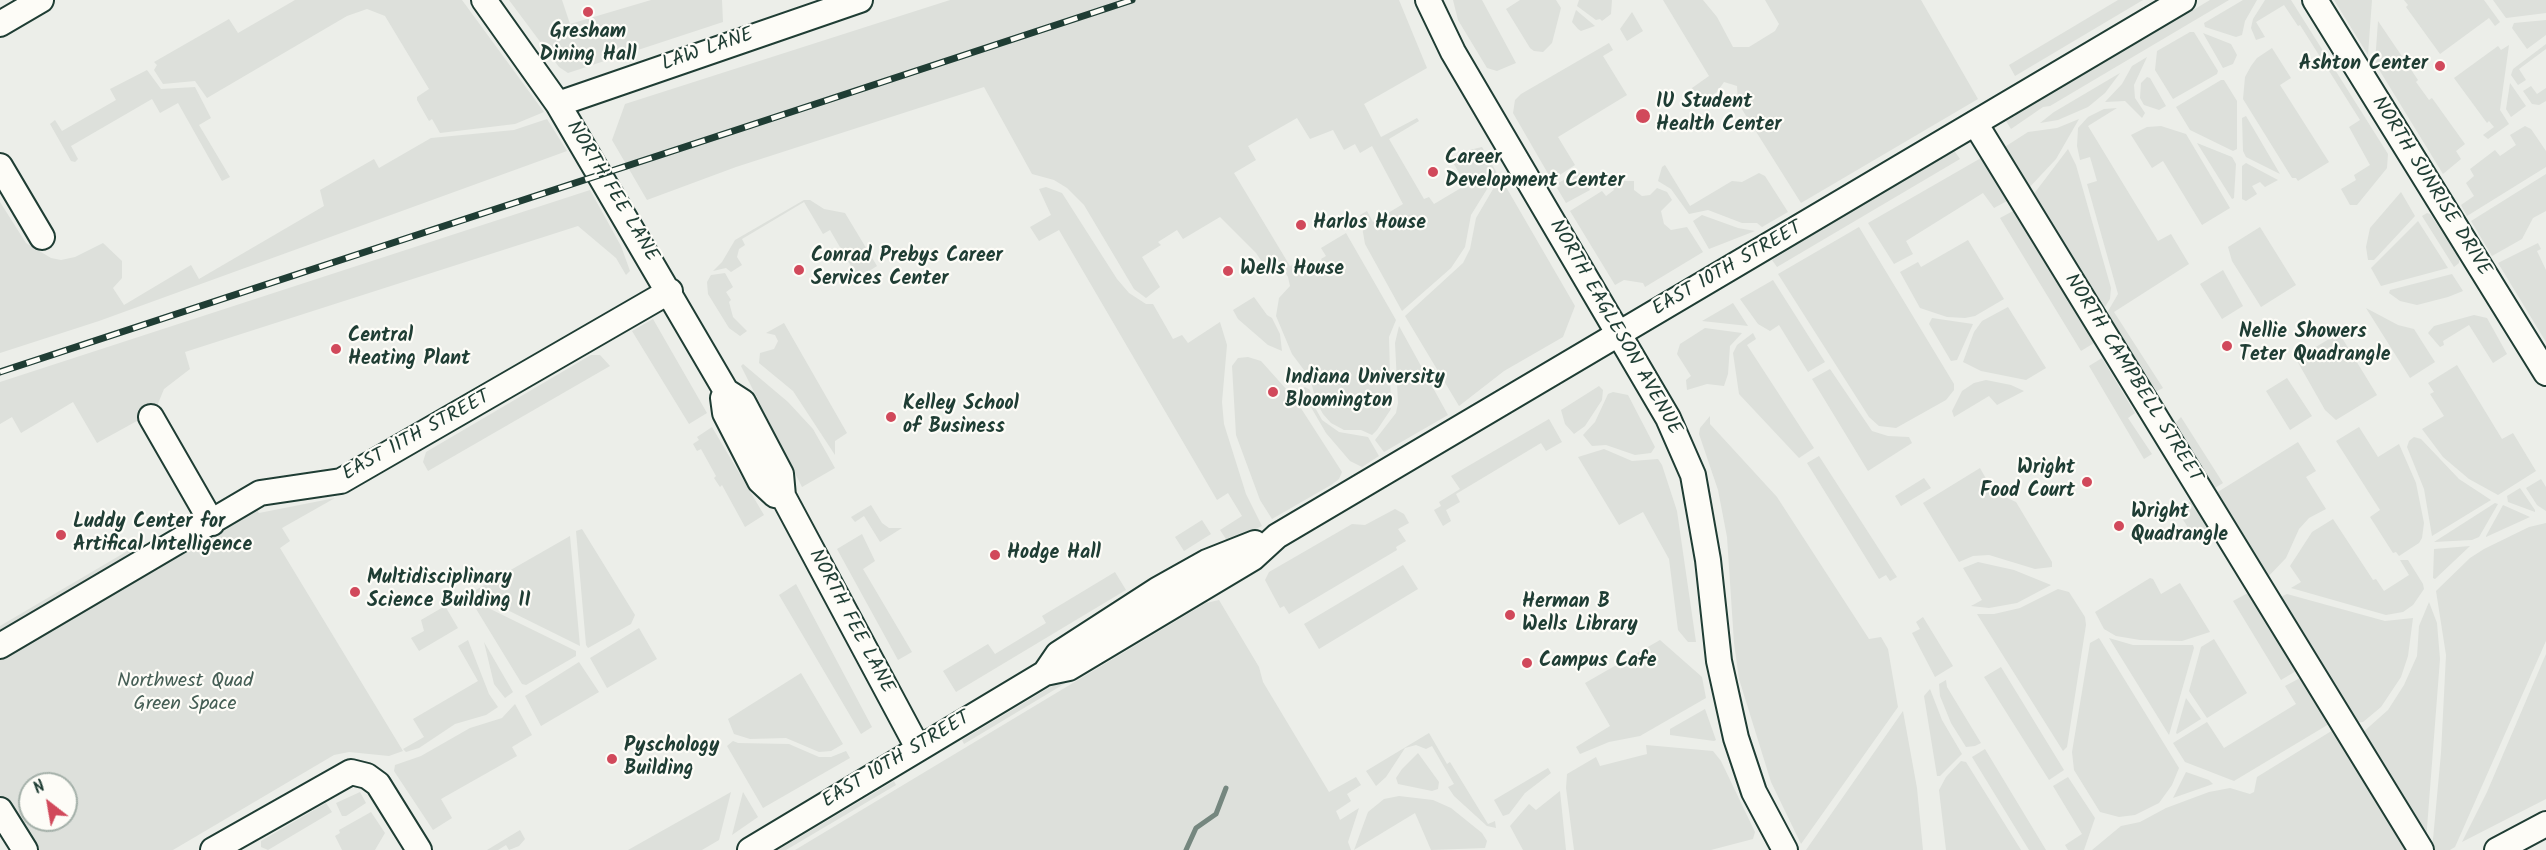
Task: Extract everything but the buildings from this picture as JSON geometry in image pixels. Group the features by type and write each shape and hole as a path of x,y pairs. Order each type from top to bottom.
{"street":[{"path":"0,24 41,0"},
{"name":"NORTH FEE LANE","path":"484,0 558,104 670,291 726,391 743,402 781,474 783,496 918,748"},
{"name":"LAW LANE","path":"558,104 860,0"},
{"name":"NORTH EAGLESON AVENUE","path":"1428,0 1453,52 1668,418 1693,475 1708,560 1719,661 1736,738 1754,792 1785,850"},
{"name":"EAST 10TH STREET","path":"750,850 1045,673 1069,668 1253,558 1273,538 2183,0"},
{"name":"NORTH SUNRISE DRIVE","path":"2315,0 2546,374"},
{"name":"NORTH CAMPBELL STREET","path":"1975,123 2421,850"},
{"path":"0,166 42,237"},
{"name":"EAST 11TH STREET","path":"0,646 260,493 341,481 670,291"},
{"path":"151,417 212,523"},
{"path":"213,850 351,772 367,776 378,784 419,850"},
{"path":"0,810 25,850"},
{"path":"2497,850 2546,824"}],"shaded area":[{"name":"Indiana University Bloomington","path":"0,0 2546,0 2546,850 0,850"}],"green space":[{"path":"295,0 462,0 544,112 515,124 440,133 432,119 429,121 417,100 417,97 429,89 385,16 367,9 347,16 207,98 195,81 163,84 154,70 157,65 154,62 229,19 238,33"},
{"path":"509,0 562,0 570,24 651,0 722,0 723,22 568,73 559,67"},
{"path":"950,0 1399,0 1427,68 1364,104 1381,137 1417,118 1419,121 1389,139 1424,199 1429,197 1434,204 1466,185 1451,159 1461,152 1482,147 1497,173 1471,215 1465,247 1451,268 1402,311 1365,244 1360,215 1367,211 1373,222 1403,204 1372,146 1360,153 1355,144 1344,150 1333,130 1310,139 1297,118 1248,146 1256,160 1234,173 1290,266 1295,264 1299,271 1307,266 1313,275 1326,267 1321,259 1326,256 1321,248 1346,233 1396,320 1389,337 1391,409 1372,435 1361,430 1344,430 1331,423 1323,414 1316,401 1310,378 1292,354 1276,316 1279,298 1290,286 1288,277 1277,259 1265,266 1256,253 1220,217 1183,239 1177,230 1158,242 1161,245 1142,257 1160,287 1146,298 1134,289 1084,205 1067,188 1054,180 1032,174 984,87 736,167 647,200 612,140 625,104"},
{"path":"1453,0 1482,0 1516,63 1497,71 1487,68 1458,20"},
{"path":"1520,0 1556,0 1561,8 1552,43 1543,52 1530,48 1506,9"},
{"path":"1579,0 1612,0 1611,14 1602,21 1596,20 1577,6"},
{"path":"1663,0 1703,0 1717,17 1733,47 1749,47 1775,31 1779,24 1765,0 1921,0 1978,99 1801,203 1738,103 1737,86 1724,82 1717,92 1700,102 1692,88 1709,76"},
{"path":"2118,0 2143,0 2015,76 2009,65"},
{"path":"2210,0 2229,0 2050,106 2043,107 2011,129 2006,121"},
{"path":"2243,0 2257,0 2245,21 2242,35 2236,37 2205,27 2204,23"},
{"path":"2265,0 2291,0 2388,154 2387,168 2357,205 2350,205 2341,189 2356,180 2354,175 2370,165 2349,127 2360,120 2300,25 2298,26 2284,5 2256,22 2265,37 2256,40 2251,28 2253,19"},
{"path":"2334,0 2372,0 2368,55"},
{"path":"2404,0 2484,0 2500,22 2495,26 2489,18 2440,54 2406,7 2408,5"},
{"path":"2493,0 2546,0 2546,13 2506,18"},
{"path":"1576,10 1595,26 1581,31 1578,29 1572,22"},
{"path":"1632,12 1643,31 1627,41 1620,29"},
{"path":"2546,20 2546,35 2527,49 2512,28 2514,23"},
{"path":"2378,21 2418,80 2416,82 2429,100 2432,98 2465,144 2456,151 2461,159 2443,174 2375,63"},
{"path":"2190,32 2194,32 2218,71 2217,74 2173,99 2155,70 2157,51"},
{"path":"2203,33 2231,44 2237,55 2233,64 2223,68"},
{"path":"1609,43 1613,50 1603,56 1627,95 1558,137 1575,165 1555,178 1553,175 1550,177 1513,113 1515,100 1521,94"},
{"path":"2546,44 2546,49 2519,69 2526,80 2518,85 2511,75 2513,69"},
{"path":"2509,45 2500,110 2509,124 2488,139 2483,135 2494,127 2489,121 2487,123 2454,78 2498,46 2501,50"},
{"path":"2272,48 2291,78 2280,85 2329,162 2298,181 2292,178 2243,99 2245,77 2251,66 2257,58"},
{"path":"2147,57 2134,85 2135,98 2145,113 2142,118 2125,101 2105,102 2122,84 2132,66"},
{"path":"147,70 161,89 195,87 211,118 199,125 230,177 222,181 178,103 160,113 152,99 71,146 78,159 75,162 71,161 50,124 55,120 62,131 116,100 110,89"},
{"path":"2120,73 2105,93 2088,107 2058,120 2040,123 2054,112"},
{"path":"2147,77 2150,78 2166,106 2159,110 2144,105 2140,98 2141,83"},
{"path":"2224,80 2237,101 2237,149 2233,151 2190,130 2176,107"},
{"path":"2510,83 2526,106 2511,117 2506,109"},
{"path":"2531,86 2537,94 2546,88 2546,101 2539,105 2532,104 2523,91"},
{"path":"2117,108 2088,126 2158,241 2171,234 2189,264 2114,312 2163,388 2155,392 2150,391 2104,318 2118,294 2087,184 2097,181 2090,157 2080,160 2077,146 2078,128 2088,117 2104,109"},
{"path":"2246,116 2280,174 2246,157 2243,151 2242,118"},
{"path":"547,119 567,151 99,321 0,353 0,202 26,243 51,258 61,260 75,257 103,243 122,261 122,278 113,288 124,305 191,265 199,279 324,206 320,190 374,159 379,168 431,138 514,130"},
{"path":"2079,119 2056,159 2026,191 2000,150 2028,132 2057,128"},
{"path":"2161,126 2186,134 2230,208 2202,225 2163,161 2152,168 2131,135 2147,127"},
{"path":"2525,126 2531,129 2546,151 2546,167 2467,216 2461,205 2474,196 2466,183 2474,176 2470,169 2495,150 2500,156 2516,145 2510,135"},
{"path":"2197,143 2232,157 2236,164 2234,198 2232,199"},
{"path":"1953,149 1960,159 1777,267 1772,260"},
{"path":"2068,149 2076,165 2111,288 2110,299 2101,313 2030,199"},
{"path":"1981,158 2007,201 1994,208 1983,193 1906,241 1913,254 1894,264 1868,223"},
{"path":"2246,163 2278,180 2265,187 2260,182 2252,186 2257,194 2246,201 2242,199 2242,166"},
{"path":"1665,165 1690,206 1732,181 1742,182 1759,173 1765,176 1788,212 1762,227 1757,223 1742,223 1708,210 1689,214 1671,189 1658,181 1662,167"},
{"path":"1579,172 1590,190 1566,203 1557,188 1560,186 1558,183"},
{"path":"2546,174 2546,211 2533,218 2522,239 2492,256 2471,221"},
{"path":"1502,180 1575,306 1563,337 1504,371 1459,406 1405,316 1463,263 1470,249 1476,218 1496,184"},
{"path":"1621,181 1634,181 1634,190 1642,196 1650,195 1657,188 1667,192 1672,200 1661,211 1664,224 1671,230 1687,227 1703,252 1645,287 1643,283 1624,280 1615,285 1570,211 1602,191 1606,196 1614,190 1612,185"},
{"path":"1046,187 1062,193 1117,279 1129,293 1146,304 1153,304 1173,339 1182,335 1188,343 1220,322 1227,345 1222,402 1224,424 1246,494 1262,526 1228,542 1220,530 1242,516 1228,493 1217,500 1059,230 1039,241 1030,227 1051,215 1039,189"},
{"path":"590,190 621,246 630,271 626,275 616,258 578,226 185,352 190,369 164,389 155,411 97,443 73,402 21,433 12,417 0,424 0,382"},
{"path":"2401,192 2415,216 2374,260 2368,260 2366,247 2370,228"},
{"path":"804,200 810,200 824,209 845,213 877,266 858,278 830,230 823,234 804,202 742,239 745,245 739,249 737,257 742,265 731,272 726,268 713,271 722,262 735,240"},
{"path":"2013,211 2094,343 2081,351 2000,218"},
{"path":"2430,214 2459,258 2459,263 2454,267 2422,216"},
{"path":"1702,215 1738,228 1755,231 1709,249 1693,221"},
{"path":"2418,221 2448,268 2381,286 2371,268"},
{"path":"1859,227 1954,384 1954,390 1946,400 1896,428 1879,426 1869,417 1778,274"},
{"path":"2260,227 2296,285 2261,307 2232,261 2228,247"},
{"path":"1968,240 2004,299 1975,316 1965,318 1947,317 1920,308 1900,272 1918,262 1921,267"},
{"path":"2538,243 2541,249 2537,251 2546,270 2546,342 2498,263"},
{"path":"2223,270 2243,306 2222,319 2200,284"},
{"path":"725,273 733,287 726,292 731,300 729,302 733,317 747,331 740,336 729,328 708,294 707,282 711,275"},
{"path":"2452,274 2463,291 2448,297 2417,305 2400,301 2389,293 2390,290"},
{"path":"1773,280 1825,362 1808,372 1779,325 1770,331 1758,324 1740,299"},
{"path":"1254,297 1267,315 1272,318 1280,334 1282,351 1268,345 1238,319 1233,310"},
{"path":"1733,303 1748,326 1702,321"},
{"path":"2008,307 2046,368 2026,380 1981,371 1963,362 1974,332 1982,321"},
{"path":"2366,308 2398,325 2414,329 2435,362 2410,378"},
{"path":"2474,315 2487,318 2507,354 2493,363 2469,325 2443,341 2444,345 2440,347 2428,333 2434,326"},
{"path":"1932,318 1973,324 1957,360 1951,361 1929,324"},
{"path":"653,319 707,413 689,424 632,331"},
{"path":"784,323 847,433 835,441 835,455 793,391 759,363 760,353 774,349 778,341 775,335 766,333"},
{"path":"1399,326 1448,415 1384,452 1375,440 1396,413 1398,403 1395,343"},
{"path":"1705,328 1742,333 1730,346 1728,374 1724,386 1707,384 1687,390 1686,380 1691,376 1677,354 1680,344"},
{"path":"1753,333 1756,339 1747,345 1814,448 1799,458 1739,394 1733,353 1737,345"},
{"path":"2339,333 2377,395 2336,420 2325,410 2296,359"},
{"path":"591,355 600,355 610,366 428,471 423,462 426,452"},
{"path":"1248,357 1261,361 1295,399 1342,472 1339,479 1331,485 1272,519 1260,500 1236,435 1232,366 1238,358"},
{"path":"2102,358 2135,413 2128,418 2152,454 2144,459 2089,366"},
{"path":"743,364 788,402 813,429 835,468 802,487 741,366"},
{"path":"2457,365 2502,439 2513,433 2536,471 2498,495 2469,479 2443,457 2422,429 2444,416 2430,394 2434,392 2428,383"},
{"path":"1830,369 1872,431 1888,436 1909,437 1912,443 1868,471 1812,379"},
{"path":"2287,378 2312,416 2290,430 2266,391"},
{"path":"1986,380 2011,385 2024,391 1997,405 1989,396 1954,417 1952,411 1962,391 1974,383"},
{"path":"1599,386 1603,390 1602,400 1585,426 1574,434 1565,424 1561,410"},
{"path":"1305,387 1310,390 1313,404 1322,420 1339,432 1368,437 1379,456 1362,467 1350,461 1326,433 1301,390"},
{"path":"1613,392 1628,395 1655,447 1651,453 1635,455 1606,445 1592,446 1583,435 1595,422 1608,394"},
{"path":"1710,416 1710,424 1777,497 1869,639 1881,637 1888,649 1898,707 1801,844 1771,782 1739,679 1734,643 1727,537 1718,490 1699,434 1700,428"},
{"path":"2181,417 2223,483 2210,491 2173,426"},
{"path":"1549,419 1562,442 1546,451 1541,443 1456,494 1460,502 1446,510 1451,521 1443,526 1434,510 1441,506 1439,502 1460,489 1451,476"},
{"path":"712,427 764,515 745,527 722,485 720,487 714,478 716,476 701,449 697,451 693,444 699,440 697,437"},
{"path":"2359,427 2378,457 2399,444 2416,483 2424,523 2422,538 2419,543 2399,556 2396,552 2393,553 2370,517 2380,510 2336,441"},
{"path":"2414,437 2421,439 2459,479 2491,500 2432,536 2424,489 2407,447 2409,441"},
{"path":"2298,442 2316,471 2306,477 2326,509 2309,518 2299,529 2286,558 2265,580 2213,495"},
{"path":"1604,449 1632,461 1658,459 1662,465 1677,511 1696,642 1688,642 1678,630 1669,559 1643,512 1619,525 1578,457"},
{"path":"1819,456 1897,577 1890,581 1886,575 1879,579 1807,463"},
{"path":"1980,468 1989,484 1999,494 2016,502 2052,562 2052,567 2035,569 1989,555 1973,556 1959,562 1923,503"},
{"path":"1924,478 1931,488 1901,506 1895,496"},
{"path":"2541,479 2546,487 2546,511 2537,505 2526,488"},
{"path":"2520,488 2535,512 2508,502 2507,496"},
{"name":"Northwest Quad Green Space","path":"335,498 282,528 290,541 280,548 403,751 389,756 349,752 334,755 173,850 35,850 24,832 78,832 78,772 18,772 18,823 0,795 0,656 255,507 259,513"},
{"path":"2191,501 2211,533 2197,542 2177,510"},
{"path":"2495,503 2498,504 2479,537 2472,540 2434,542"},
{"path":"871,505 882,523 889,528 902,528 880,542 864,516 855,522 851,517"},
{"path":"2503,505 2530,517 2486,537 2486,536"},
{"path":"1395,509 1404,514 1409,523 1398,529 1406,541 1396,547 1397,550 1289,614 1284,606 1280,608 1265,580 1269,572 1352,524 1365,525"},
{"path":"2333,519 2373,580 2376,579 2384,591 2409,575 2400,560 2408,560 2424,589 2413,605 2403,612 2386,615 2291,588 2301,582 2290,566 2312,532"},
{"path":"1202,520 1211,534 1184,551 1175,537"},
{"path":"2546,523 2546,641 2455,847 2450,850 2432,850 2441,753 2446,655 2436,591 2470,558 2484,549 2529,527"},
{"path":"582,529 635,615 631,624 588,648 576,531"},
{"path":"862,534 875,561 863,569 912,652 898,660 837,549"},
{"path":"570,536 580,646 473,593 474,591"},
{"path":"141,543 144,548 0,632 0,626"},
{"path":"2470,546 2435,579 2433,578 2434,549"},
{"path":"1978,562 2014,570 2051,585 2017,603 1989,608 1971,606 1982,600 1963,568"},
{"path":"1403,565 1418,589 1319,649 1304,624"},
{"path":"1115,572 1126,590 956,692 943,671 988,644 995,654 1046,623 1042,616"},
{"path":"2150,578 2153,579 2161,594 2180,583 2210,632 2182,641 2140,640 2116,636 2104,629 2095,612"},
{"path":"796,584 872,727 861,734 779,595"},
{"path":"2058,589 2069,592 2085,617 2086,625 2067,747 2063,751 1977,614 1994,614 2020,608"},
{"path":"2248,593 2296,671 2281,680 2233,601"},
{"path":"2287,594 2385,621 2413,618 2408,656 2401,677 2381,707 2363,722 2352,723 2276,599"},
{"path":"470,599 576,651 576,656 526,685 522,684"},
{"path":"1219,600 1259,667 1263,682 1329,792 1356,777 1361,785 1347,794 1351,801 1336,811 1340,820 1359,808 1348,842 1351,850 795,850 1206,603"},
{"path":"2429,602 2437,623 2440,659 2426,841 2361,734 2388,710 2404,685 2417,656 2419,626"},
{"path":"445,606 458,628 419,651 411,638 424,631 421,620"},
{"path":"1923,617 1953,666 1935,677 1912,633 1920,629 1916,622"},
{"path":"1152,626 1154,630 964,744 962,740"},
{"path":"639,628 657,659 607,688 590,658"},
{"path":"2099,638 2179,768 2172,785 2159,803 2135,815 2119,817 2100,812 2074,770 2072,752 2090,643"},
{"path":"2109,638 2133,645 2193,645 2169,735"},
{"path":"2214,639 2247,693 2207,718 2189,691 2201,647"},
{"path":"468,640 489,694 498,707 486,715 455,724 419,748 406,752 403,749 424,737 413,719 478,681 458,646"},
{"path":"1660,640 1702,677 1706,698 1640,736 1609,742 1580,754 1576,747 1610,726 1585,683"},
{"path":"484,642 513,692 505,698 494,684"},
{"path":"2546,654 2546,799 2462,842 2487,792"},
{"path":"579,662 599,692 541,726 525,696"},
{"path":"2001,667 2064,770 2049,780 1984,677"},
{"path":"801,673 843,744 831,751 819,752 786,738 750,739 734,734 728,719"},
{"path":"2300,678 2329,724 2234,781 2185,762 2173,743 2207,722 2224,748 2296,704 2285,686"},
{"path":"1946,680 1947,687 1981,743 1975,746 1966,747 1951,723 1940,696 1939,684"},
{"path":"1930,689 1942,720 1962,754 1940,776 1937,776 1924,696"},
{"path":"2186,698 2201,719 2177,734 2176,733"},
{"path":"515,704 532,735 512,747 517,756 441,799 452,818 433,830 394,771 395,765 421,756 470,728 502,718"},
{"path":"1705,709 1716,740 1670,735 1670,729"},
{"path":"1903,711 1917,788 1923,850 1806,850"},
{"path":"2333,730 2407,850 2092,850 2121,826 2140,822 2166,808 2209,792 2230,788 2250,794 2254,792 2257,777"},
{"path":"1429,733 1447,764 1450,762 1488,824 1495,821 1496,828 1487,826 1454,796 1448,787 1454,784 1432,746 1426,749 1416,745 1405,748 1386,777 1376,786 1366,771"},
{"path":"733,741 789,744 819,757 831,757 846,751 850,758 763,808 727,746"},
{"path":"1646,745 1713,751 1721,761 1755,832 1753,839 1711,850 1574,850 1566,788 1567,774 1596,757 1600,766 1647,754"},
{"path":"1985,749 2046,850 2029,850 1972,757"},
{"path":"1418,753 1439,782 1438,789 1432,791 1398,784 1396,778"},
{"path":"1961,761 1966,762 2021,850 1946,850 1939,790 1946,777"},
{"path":"1548,768 1551,773 1525,793 1509,814 1503,816 1494,800"},
{"path":"2186,772 2209,780 2213,784 2173,798"},
{"path":"2068,777 2095,818 2084,850 2068,850 2065,845 2082,834 2053,786"},
{"path":"894,781 896,785 786,850 778,850"},
{"path":"1560,791 1566,850 1523,850 1510,826 1529,804 1536,810"},
{"path":"360,792 366,803 346,816 342,816 336,803"},
{"path":"731,792 719,840 702,850 628,850"},
{"path":"743,792 758,817 732,835"},
{"path":"1399,796 1433,800 1451,808 1482,833 1487,841 1485,848 1431,850 1415,813 1354,850 1368,812 1384,799"},
{"path":"326,803 332,812 268,850 261,847 261,841"},
{"path":"371,812 385,833 375,850 342,850 335,836 340,833 339,830"},
{"path":"520,830 525,839 519,846 509,850 506,845 498,850 487,850"}],"waterway":[{"path":"1186,850 1196,828 1216,814 1226,788"}],"railway":[{"path":"0,372 1132,0"}],"place":[{"name":"Gresham Dining Hall","path":"588,12"},
{"name":"Ashton Center","path":"2440,66"},
{"name":"IU Student Health Center","path":"1643,116"},
{"name":"Career Development Center","path":"1433,172"},
{"name":"Harlos House","path":"1301,225"},
{"name":"Conrad Prebys Career Services Center","path":"799,270"},
{"name":"Wells House","path":"1228,271"},
{"name":"Nellie Showers Teter Quadrangle","path":"2227,346"},
{"name":"Central Heating Plant","path":"336,349"},
{"name":"Indiana University Bloomington","path":"1273,392"},
{"name":"Kelley School of Business","path":"891,417"},
{"name":"Wright Food Court","path":"2087,482"},
{"name":"Wright Quadrangle","path":"2119,526"},
{"name":"Luddy Center for Artifical Intelligence","path":"61,535"},
{"name":"Hodge Hall","path":"995,555"},
{"name":"Multidisciplinary Science Building II","path":"355,592"},
{"name":"Herman B Wells Library","path":"1510,615"},
{"name":"Campus Cafe","path":"1527,663"},
{"name":"Pyschology Building","path":"612,759"}]}
